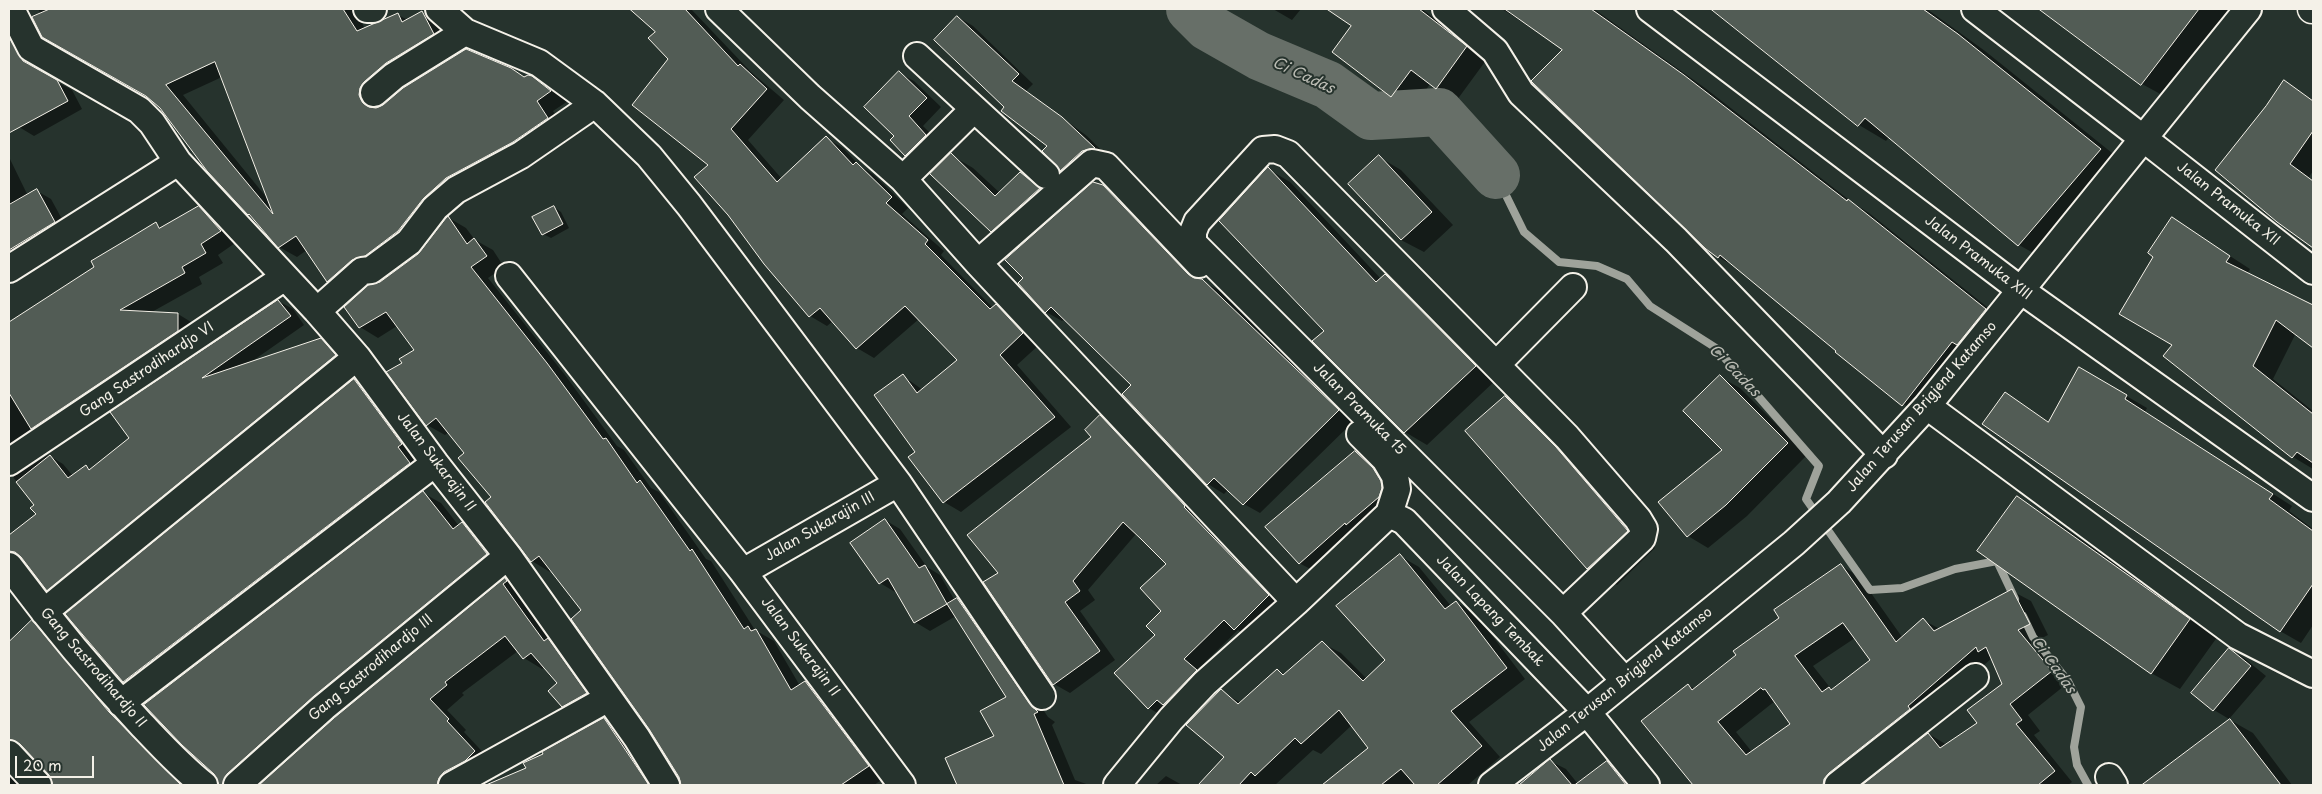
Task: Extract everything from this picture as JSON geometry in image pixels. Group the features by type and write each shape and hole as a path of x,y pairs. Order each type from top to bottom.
{"street":[{"path":"366,9 372,9"},
{"path":"439,9 465,32 539,63 595,104 649,156 689,205 898,483 1042,696"},
{"path":"719,9 810,97 903,179 978,263 1296,602"},
{"path":"1446,9 1495,51 1521,93 1676,240 1884,455"},
{"name":"Jalan Pramuka XII","path":"1975,9 2140,135 2313,271"},
{"name":"Jalan Terusan Brigjend Katamso","path":"1492,785 1587,712 1803,535 1839,502 1927,406 2022,291 2140,135 2248,9"},
{"name":"Jalan Sukarajin II","path":"12,10 31,48 139,110 152,123 178,162 317,311 357,357 435,463 508,556 607,699 637,738 666,785"},
{"name":"Jalan Pramuka XIII","path":"1664,13 2022,291 2313,498"},
{"path":"374,93 394,76 465,32"},
{"path":"916,56 1046,175"},
{"path":"317,311 362,271 371,270 409,242 435,208 456,190 521,155 595,104"},
{"path":"903,179 974,109"},
{"name":"Jalan Pramuka 15","path":"1496,364 1288,154 1275,149 1264,150 1197,222 1193,243 1563,613 1624,680"},
{"path":"9,269 178,162"},
{"path":"978,263 1092,163 1106,166 1385,459 1395,476 1397,489 1389,514 1296,602 1198,690 1171,718 1117,785"},
{"name":"Jalan Sukarajin II","path":"509,276 743,572 902,785"},
{"name":"Gang Sastrodihardjo VI","path":"9,462 285,277"},
{"path":"1563,613 1642,538 1644,529 1567,437 1496,364 1573,287"},
{"path":"44,612 357,357"},
{"path":"1927,406 2238,636 2313,674"},
{"path":"121,703 435,463"},
{"name":"Jalan Sukarajin III","path":"743,572 898,483"},
{"name":"Jalan Lapang Tembak","path":"1389,514 1404,521 1587,712 1646,785"},
{"name":"Gang Sastrodihardjo III","path":"237,785 324,707 508,556"},
{"name":"Gang Sastrodihardjo II","path":"9,566 44,612 121,703 185,770 204,785"},
{"path":"1838,785 1975,677"},
{"path":"452,785 607,699"},
{"path":"9,754 38,785"}],"building":[{"path":"50,9 343,9 357,31 398,13 402,22 422,11 434,34 386,63 364,82 360,88 359,95 363,103 369,107 376,108 383,105 403,88 466,49 511,68 524,77 532,76 551,91 537,101 548,118 513,142 446,178 423,199 398,231 365,256 352,260 327,282 296,236 278,248 249,214 207,171 160,108 146,96 42,37 32,17","holes":["215,62 273,214 166,85"]},
{"path":"630,9 685,9 738,66 740,64 767,89 731,129 777,182 826,136 853,165 856,162 892,197 886,203 928,240 925,244 990,309 996,304 1023,333 1000,355 1055,417 943,503 908,457 915,452 874,395 903,374 917,393 957,360 905,306 856,349 820,308 809,317 764,264 728,215 694,177 708,165 632,105 668,59 648,38 655,32"},
{"path":"1327,9 1419,9 1467,46 1436,89 1411,70 1391,97 1332,52 1351,26"},
{"path":"1505,9 1591,9 1684,75 1847,201 1848,199 1986,309 1957,345 1952,342 1902,406 1720,255 1718,258 1706,249 1531,81 1562,50"},
{"path":"1711,9 1923,9 1958,34 2101,149 2018,246 1865,118 1858,126"},
{"path":"2039,9 2199,9 2141,85"},
{"path":"957,16 1019,74 1012,81 1062,117 1095,148 1082,151 1060,171 1042,151 1047,146 1001,111 1004,107 934,40"},
{"path":"9,37 23,61 57,80 68,101 9,133"},
{"path":"899,71 927,98 909,116 926,135 905,156 890,140 894,136 864,107"},
{"path":"2284,80 2313,101 2313,131 2290,164 2313,181 2313,248 2277,222 2215,170 2266,106"},
{"path":"951,153 995,196 1020,172 1040,188 991,232 930,174"},
{"path":"1379,155 1432,212 1401,240 1348,184"},
{"path":"1268,167 1376,282 1385,274 1476,366 1404,433 1312,341 1324,331 1219,221"},
{"path":"1093,182 1103,185 1188,274 1194,278 1202,279 1339,410 1243,505 1214,478 1207,485 1122,394 1131,385 1051,307 1045,313 1018,283 1023,278 1005,260"},
{"path":"37,189 55,222 9,250 9,205"},
{"path":"199,206 221,231 201,244 206,253 182,267 185,273 120,310 178,313 178,331 31,429 9,393 9,322 94,267 91,261 156,222 159,228"},
{"path":"554,206 563,224 542,235 532,217"},
{"path":"448,216 467,244 474,238 487,256 471,267 547,363 603,439 606,438 637,483 640,480 690,551 692,549 744,629 748,626 751,631 756,629 791,690 805,681 869,766 841,785 681,785 679,777 649,729 571,619 581,610 539,556 531,562 485,502 491,497 458,458 464,453 436,418 426,426 386,372 402,363 399,359 414,350 386,312 359,328 344,307 368,285 380,282 418,254"},
{"path":"2172,217 2230,256 2226,262 2313,305 2313,348 2276,320 2253,366 2313,414 2313,463 2297,452 2292,458 2163,356 2172,345 2119,314 2153,257 2148,253"},
{"path":"278,300 291,316 202,378 321,338 336,355 47,591 21,557 15,552 9,551 9,535 36,514 30,508 34,505 16,482 50,455 68,478 86,465 89,470 129,438 110,412"},
{"path":"2079,367 2127,395 2125,399 2273,494 2269,499 2313,531 2313,584 2280,632 1982,424 2005,392 2048,422"},
{"path":"1720,375 1788,443 1726,505 1687,537 1658,502 1722,450 1683,411"},
{"path":"354,379 402,444 398,447 410,463 123,682 65,614"},
{"path":"1505,396 1556,447 1628,531 1587,569 1465,431"},
{"path":"1100,415 1184,507 1269,595 1234,630 1224,620 1184,659 1197,670 1163,705 1157,700 1148,709 1114,673 1155,635 1146,626 1161,611 1140,588 1166,564 1141,539 1123,522 1073,581 1080,591 1065,602 1100,651 1053,685 983,582 998,573 967,535 1091,437 1085,430"},
{"path":"1355,451 1373,468 1381,481 1382,488 1379,497 1346,525 1345,523 1299,564 1265,527"},
{"path":"423,491 453,529 462,522 487,554 314,696 227,774 222,785 219,785 214,774 182,745 144,705"},
{"path":"2017,496 2190,619 2151,674 1977,551"},
{"path":"885,519 919,568 925,565 947,604 914,623 888,578 879,584 850,543"},
{"path":"1400,554 1445,609 1456,601 1507,668 1451,711 1482,746 1437,785 1415,785 1401,769 1381,785 1322,785 1368,748 1339,710 1301,744 1295,738 1255,776 1251,772 1239,785 1198,785 1224,757 1186,725 1221,689 1238,704 1277,669 1283,675 1322,641 1363,681 1385,660 1336,606"},
{"path":"1841,564 1896,642 1923,618 1934,631 2012,589 2030,624 2018,630 2052,671 2010,704 2022,720 2016,724 2055,771 2038,785 1862,785 1928,733 1940,748 1977,723 1967,710 2002,684 1986,647 1978,652 1976,647 1908,706 1910,709 1829,773 1824,779 1823,785 1693,785 1641,721 1688,684 1692,690 1736,655 1733,651 1779,618 1774,610","holes":["1843,623 1870,660 1831,690 1829,687 1822,692 1795,656","1761,688 1765,689 1790,724 1746,755 1718,722"]},
{"path":"505,578 507,581 503,584 525,615 544,641 548,638 587,693 562,707 548,691 557,683 531,653 523,659 505,636 445,682 447,685 430,699 449,719 447,721 475,751 465,761 444,772 439,778 437,785 259,785 334,718"},
{"path":"957,598 1030,704 1038,712 1034,714 1064,785 957,785 945,758 994,736 980,711 1006,697 947,604"},
{"path":"32,620 109,712 181,785 53,785 49,775 20,744 9,739 9,642"},
{"path":"2229,648 2251,666 2213,711 2191,693"},
{"path":"604,718 649,785 486,785 526,768 523,763 543,754 542,752"},
{"path":"2230,719 2281,785 2142,785"},
{"path":"1550,759 1572,785 1519,785 1546,762"},
{"path":"1607,761 1626,785 1575,785"}],"waterway":[{"name":"Ci Cadas","path":"1190,9 1208,27 1259,56 1328,85 1371,116 1439,112 1496,175"},
{"name":"Ci Cadas","path":"1496,175 1524,232 1559,262 1597,266 1627,279 1650,306 1716,348 1819,466 1806,499 1870,590 1902,588 1955,569 1997,561 2015,599"},
{"name":"Ci Cadas","path":"2023,616 2033,637 2068,681 2081,707 2074,747 2077,765 2088,785"}]}
